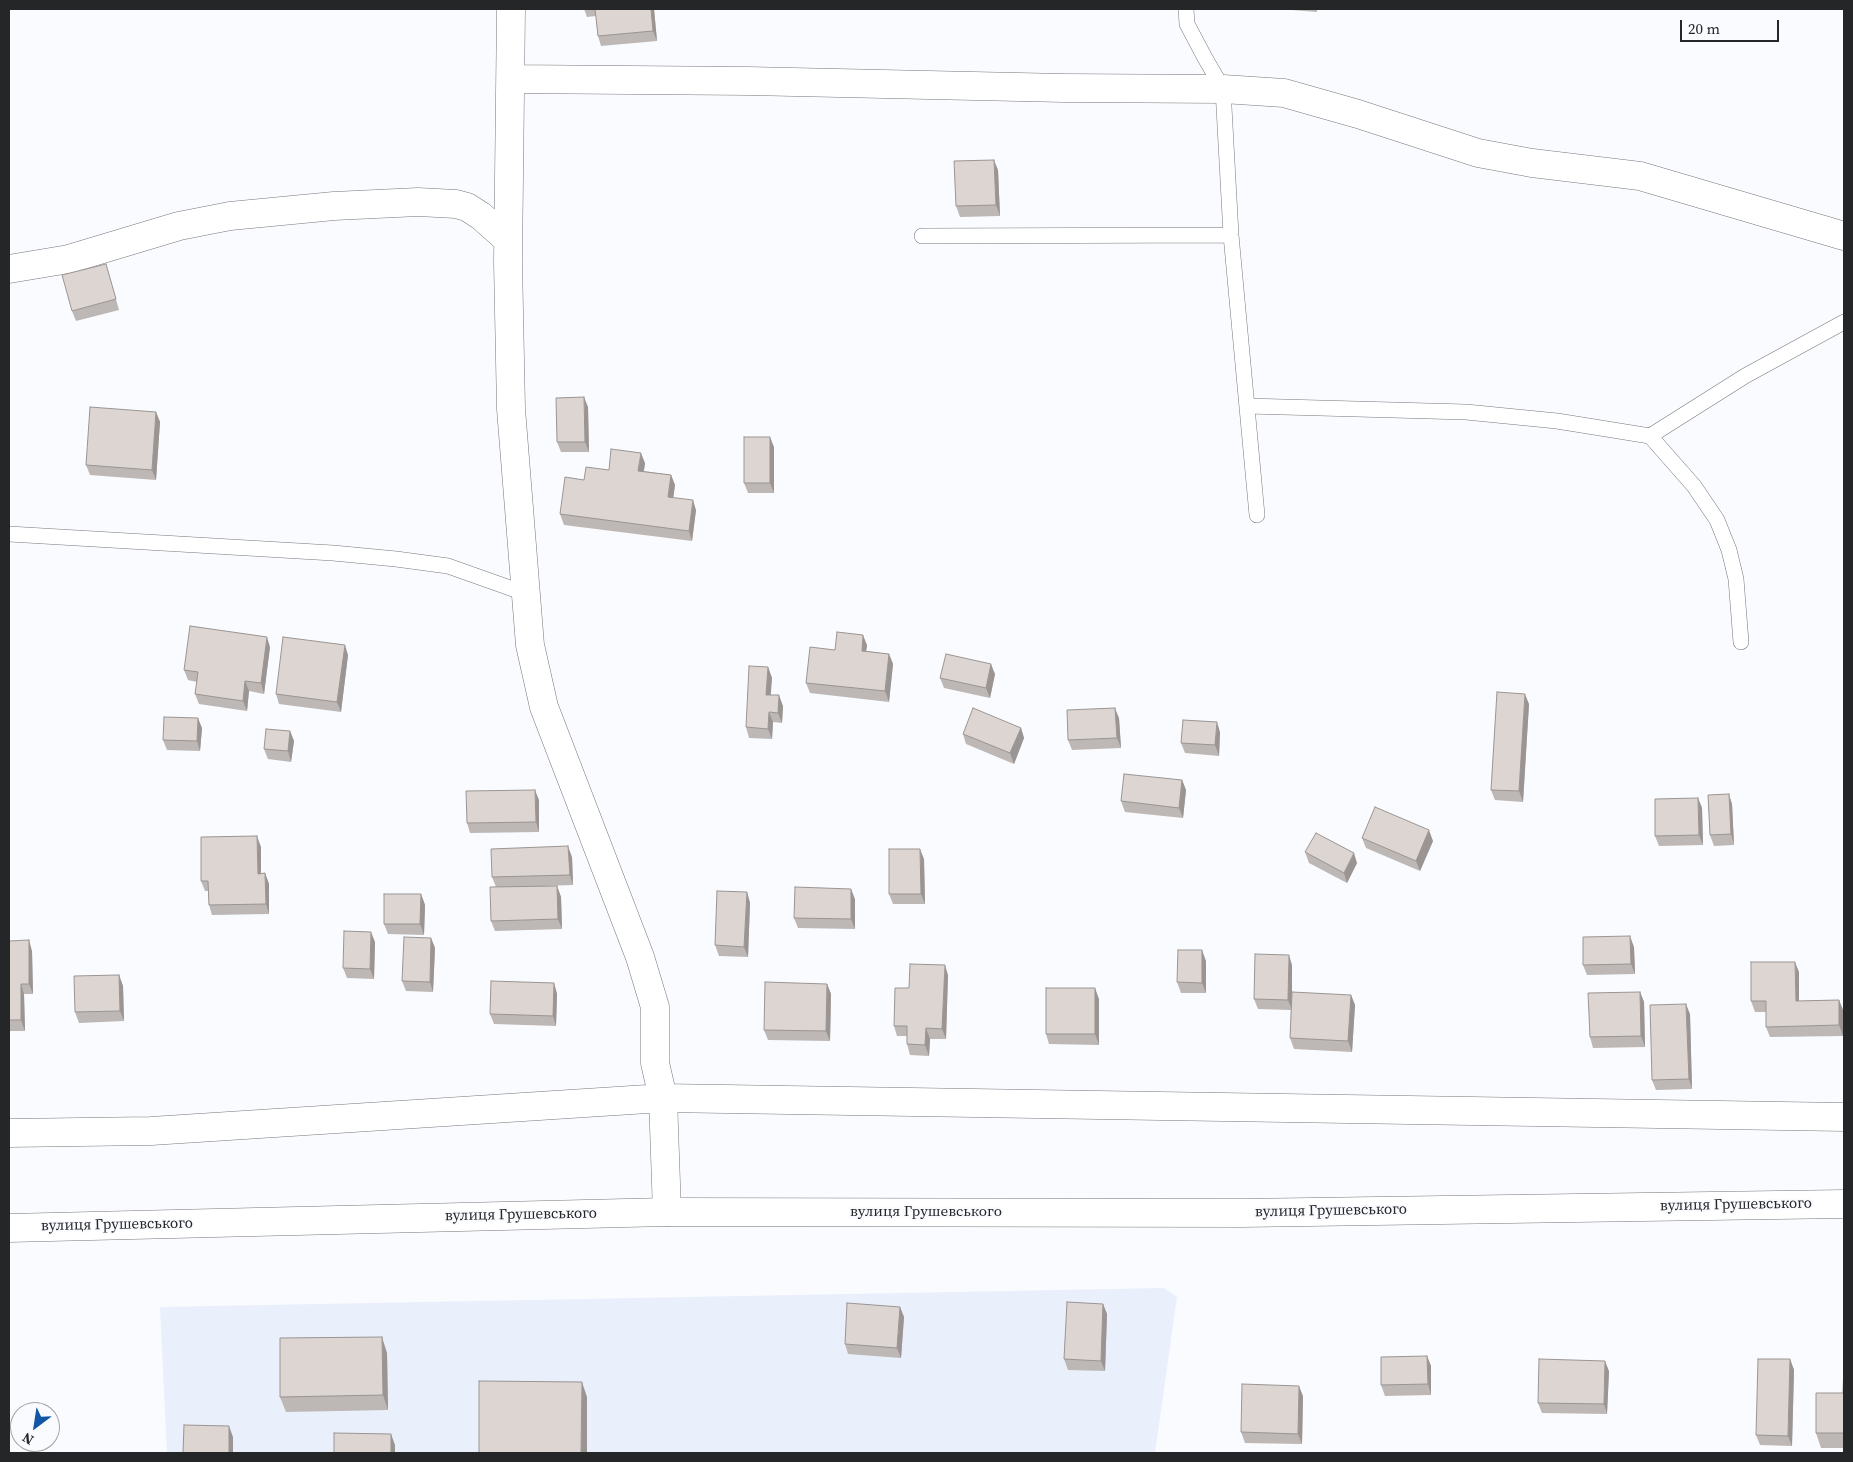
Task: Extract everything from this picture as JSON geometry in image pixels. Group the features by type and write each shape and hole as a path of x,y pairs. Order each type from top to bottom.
{"main road":[{"path":"511,9 508,240 511,409 530,645 544,707 640,957 654,1007 655,1063 663,1098 667,1212"},
{"path":"511,79 1223,89 1284,93 1358,114 1478,153 1640,176 1844,236"},
{"path":"9,269 69,260 179,226 213,219 334,206 418,202 456,204 466,207 480,216 508,240"},
{"path":"9,1133 151,1131 663,1098 1844,1117"},
{"name":"вулиця Грушевського","path":"9,1228 667,1212 1242,1213 1844,1204"}],"lane":[{"path":"1186,9 1187,24 1223,89 1232,235 1258,515"},
{"path":"922,236 1232,235"},
{"path":"1650,436 1745,376 1844,322"},
{"path":"1247,406 1466,412 1557,421 1650,436 1694,486 1716,520 1729,550 1736,579 1741,642"},
{"path":"9,534 396,559 448,566 527,594"}],"shaded area":[{"path":"1164,1288 1177,1297 1155,1453 167,1453 160,1307"}],"building":[{"path":"595,9 651,9 653,31 598,36"},
{"path":"994,160 996,205 956,206 954,161"},
{"path":"106,264 116,299 72,311 62,275"},
{"path":"584,397 585,442 557,442 556,398"},
{"path":"90,407 156,412 152,470 86,465"},
{"path":"744,437 770,437 770,483 744,483"},
{"path":"611,449 641,453 638,471 671,475 668,497 693,500 689,531 560,514 565,477 584,480 586,467 609,470"},
{"path":"190,626 267,637 261,683 245,681 243,701 195,694 198,672 184,670"},
{"path":"837,632 863,635 862,651 889,654 885,691 806,683 810,647 835,650"},
{"path":"283,637 345,645 337,702 276,694"},
{"path":"946,654 991,664 986,688 940,678"},
{"path":"749,666 768,667 766,695 779,695 778,713 769,712 768,729 746,727"},
{"path":"1497,692 1525,694 1519,791 1491,790"},
{"path":"973,708 1021,728 1010,753 963,734"},
{"path":"1115,708 1117,738 1068,740 1067,710"},
{"path":"164,717 198,718 197,741 163,740"},
{"path":"1183,720 1217,722 1215,745 1181,743"},
{"path":"266,729 290,731 288,751 264,749"},
{"path":"1124,774 1182,780 1179,808 1121,801"},
{"path":"535,790 536,822 467,823 466,791"},
{"path":"1729,794 1731,834 1710,835 1708,795"},
{"path":"1698,798 1699,835 1655,836 1655,799"},
{"path":"1375,807 1429,830 1416,861 1362,838"},
{"path":"1316,833 1354,853 1344,873 1305,852"},
{"path":"257,836 258,874 265,873 266,904 209,905 208,881 201,881 201,837"},
{"path":"568,846 570,875 492,877 491,849"},
{"path":"889,849 920,849 921,894 889,894"},
{"path":"557,886 558,919 491,921 490,887"},
{"path":"795,887 851,889 851,919 794,918"},
{"path":"717,891 747,892 744,947 715,945"},
{"path":"384,894 421,894 420,924 384,924"},
{"path":"344,931 371,932 370,969 343,968"},
{"path":"1630,936 1631,964 1583,965 1583,937"},
{"path":"404,937 431,938 430,982 402,981"},
{"path":"29,940 29,984 21,984 21,1020 9,1020 9,941"},
{"path":"1178,950 1202,950 1202,983 1177,982"},
{"path":"1255,954 1289,955 1288,1000 1254,999"},
{"path":"1751,962 1795,962 1796,1001 1839,1000 1839,1025 1766,1027 1766,1001 1751,1001"},
{"path":"910,964 945,965 942,1029 926,1028 925,1045 907,1044 907,1026 894,1026 895,988 909,988"},
{"path":"119,975 120,1011 75,1012 74,976"},
{"path":"491,981 554,983 553,1016 490,1014"},
{"path":"765,982 827,984 826,1031 764,1030"},
{"path":"1046,988 1095,988 1095,1034 1046,1034"},
{"path":"1292,992 1351,995 1348,1041 1290,1038"},
{"path":"1640,992 1641,1036 1590,1037 1588,993"},
{"path":"1686,1004 1689,1079 1652,1080 1650,1005"},
{"path":"1067,1302 1103,1304 1101,1361 1064,1359"},
{"path":"847,1303 900,1307 897,1348 845,1344"},
{"path":"382,1337 383,1395 280,1397 280,1338"},
{"path":"1427,1356 1428,1384 1381,1385 1381,1357"},
{"path":"1539,1359 1605,1361 1604,1404 1538,1403"},
{"path":"1758,1359 1790,1359 1788,1436 1756,1435"},
{"path":"1844,1364 1844,1433 1816,1433 1816,1393 1843,1393"},
{"path":"479,1381 582,1382 581,1453 479,1453"},
{"path":"1242,1384 1299,1386 1298,1434 1241,1432"},
{"path":"184,1425 229,1426 229,1453 183,1453"},
{"path":"334,1433 391,1434 391,1453 334,1453"}]}
